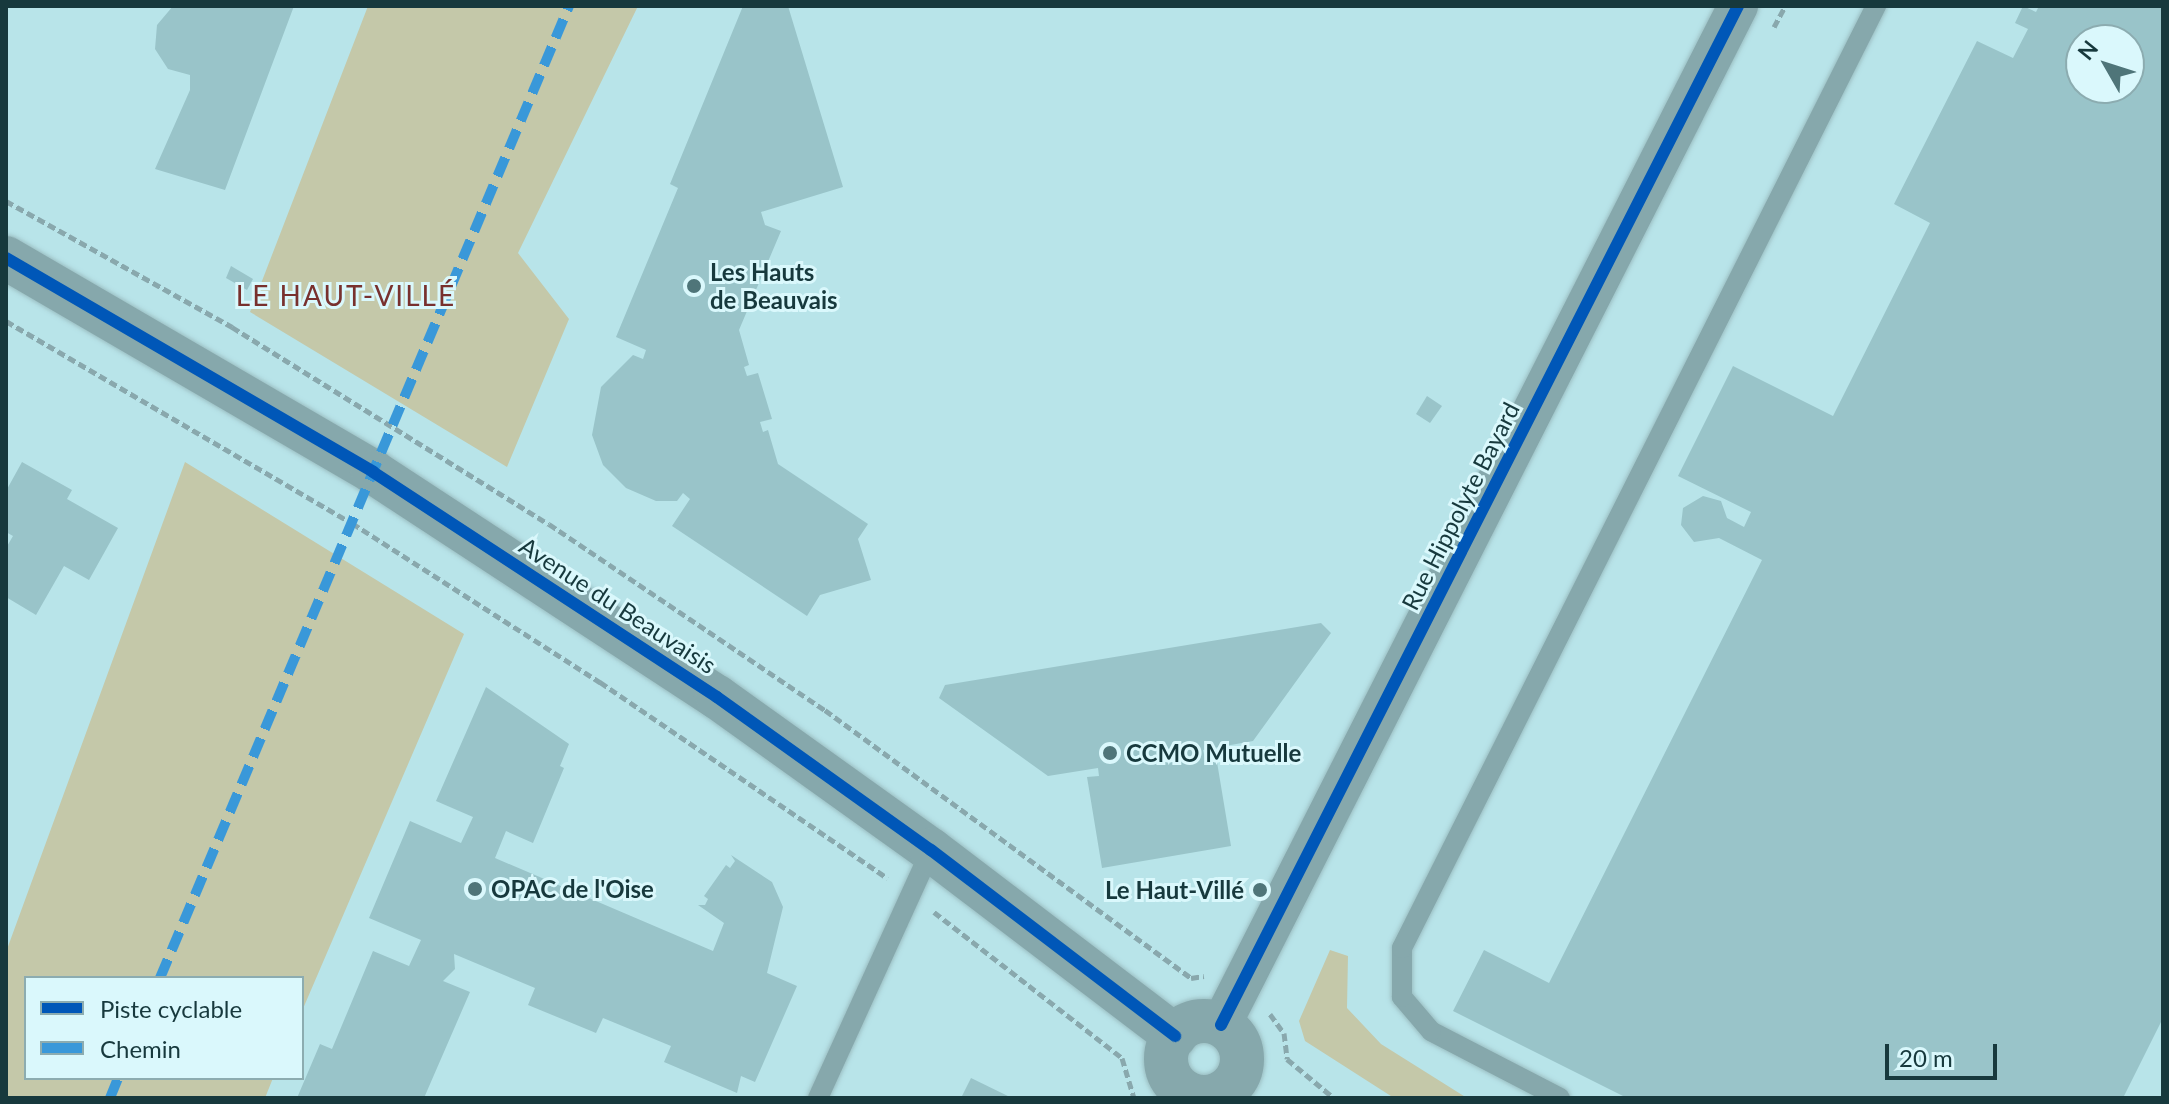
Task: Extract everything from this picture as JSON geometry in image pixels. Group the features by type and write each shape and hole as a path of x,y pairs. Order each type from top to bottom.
{"street":[{"name":"Rue Hippolyte Bayard","path":"1221,1025 1738,6"},
{"name":"Avenue du Beauvaisis","path":"6,258 386,480 717,697 931,850 1175,1036"},
{"path":"1193,1023 1221,1025 1236,1039 1242,1054 1243,1091 1188,1096 1173,1080 1167,1066 1175,1036 1193,1023"}],"lane":[{"path":"1560,1098 1431,1031 1402,997 1402,948 1876,6"},
{"path":"818,1098 931,850"}],"path":[{"path":"6,321 352,523 600,682 911,894 1122,1058 1134,1098"}],"green space":[{"path":"368,6 638,6 518,253 569,319 507,467 250,312"},
{"path":"185,462 464,634 304,1006 304,976 24,976 24,1080 272,1080 265,1098 6,1098 6,952"},
{"path":"1330,950 1348,956 1347,1008 1381,1044 1467,1098 1394,1098 1305,1041 1299,1021"}],"building":[{"path":"173,6 294,6 225,190 155,169 190,90 190,75 168,69 155,49 157,25"},
{"name":"Les Hauts de Beauvais","path":"743,6 788,6 843,187 761,212 765,225 781,231 739,330 749,365 744,367 747,376 758,373 772,419 760,422 763,432 768,430 778,464 868,524 858,539 871,580 820,595 807,616 672,526 690,499 683,493 677,501 656,501 626,488 603,465 592,435 601,387 633,355 643,359 646,350 616,337 678,188 670,184"},
{"path":"2023,6 2036,12 2039,6 2163,6 2163,1018 2123,1098 1627,1098 1453,1011 1484,950 1549,983 1762,560 1719,538 1694,542 1681,525 1683,508 1703,496 1721,501 1727,518 1744,527 1751,512 1678,476 1733,366 1833,416 1930,223 1894,204 1977,41 2013,58 2028,29 2015,23"},
{"path":"231,266 253,279 247,290 226,278"},
{"path":"1427,396 1442,406 1430,423 1416,414"},
{"path":"22,462 72,490 67,499 118,528 89,580 64,566 36,615 6,597 6,548 13,536 6,532 6,491"},
{"name":"CCMO Mutuelle","path":"1321,623 1331,633 1253,741 1203,750 1205,758 1216,756 1231,846 1102,868 1087,777 1099,776 1098,768 1048,776 939,698 945,685"},
{"name":"OPAC de l'Oise","path":"486,687 569,744 560,766 564,768 533,843 506,831 495,858 713,951 724,923 698,905 705,905 708,899 704,896 726,865 730,868 735,861 731,855 772,882 783,907 767,973 797,986 755,1082 741,1076 737,1093 664,1062 671,1046 603,1018 596,1033 528,1005 535,988 454,954 455,969 443,981 470,992 424,1098 297,1098 320,1044 332,1049 373,951 409,966 421,940 369,918 410,821 461,843 473,817 436,801"},
{"path":"971,1078 1012,1098 961,1098"}],"marked path":[{"path":"161,976 569,6"},
{"path":"110,1098 117,1080"}],"cycle path":[{"path":"1221,1025 1738,6"},
{"path":"6,258 373,472 717,697 931,850 1175,1036"}],"place":[{"name":"Les Hauts de Beauvais","path":"694,286"},
{"name":"CCMO Mutuelle","path":"1110,753"},
{"name":"OPAC de l'Oise","path":"475,889"},
{"name":"Le Haut-Villé","path":"1260,890"}],"district":[{"name":"LE HAUT-VILLÉ","path":"346,295"}]}
